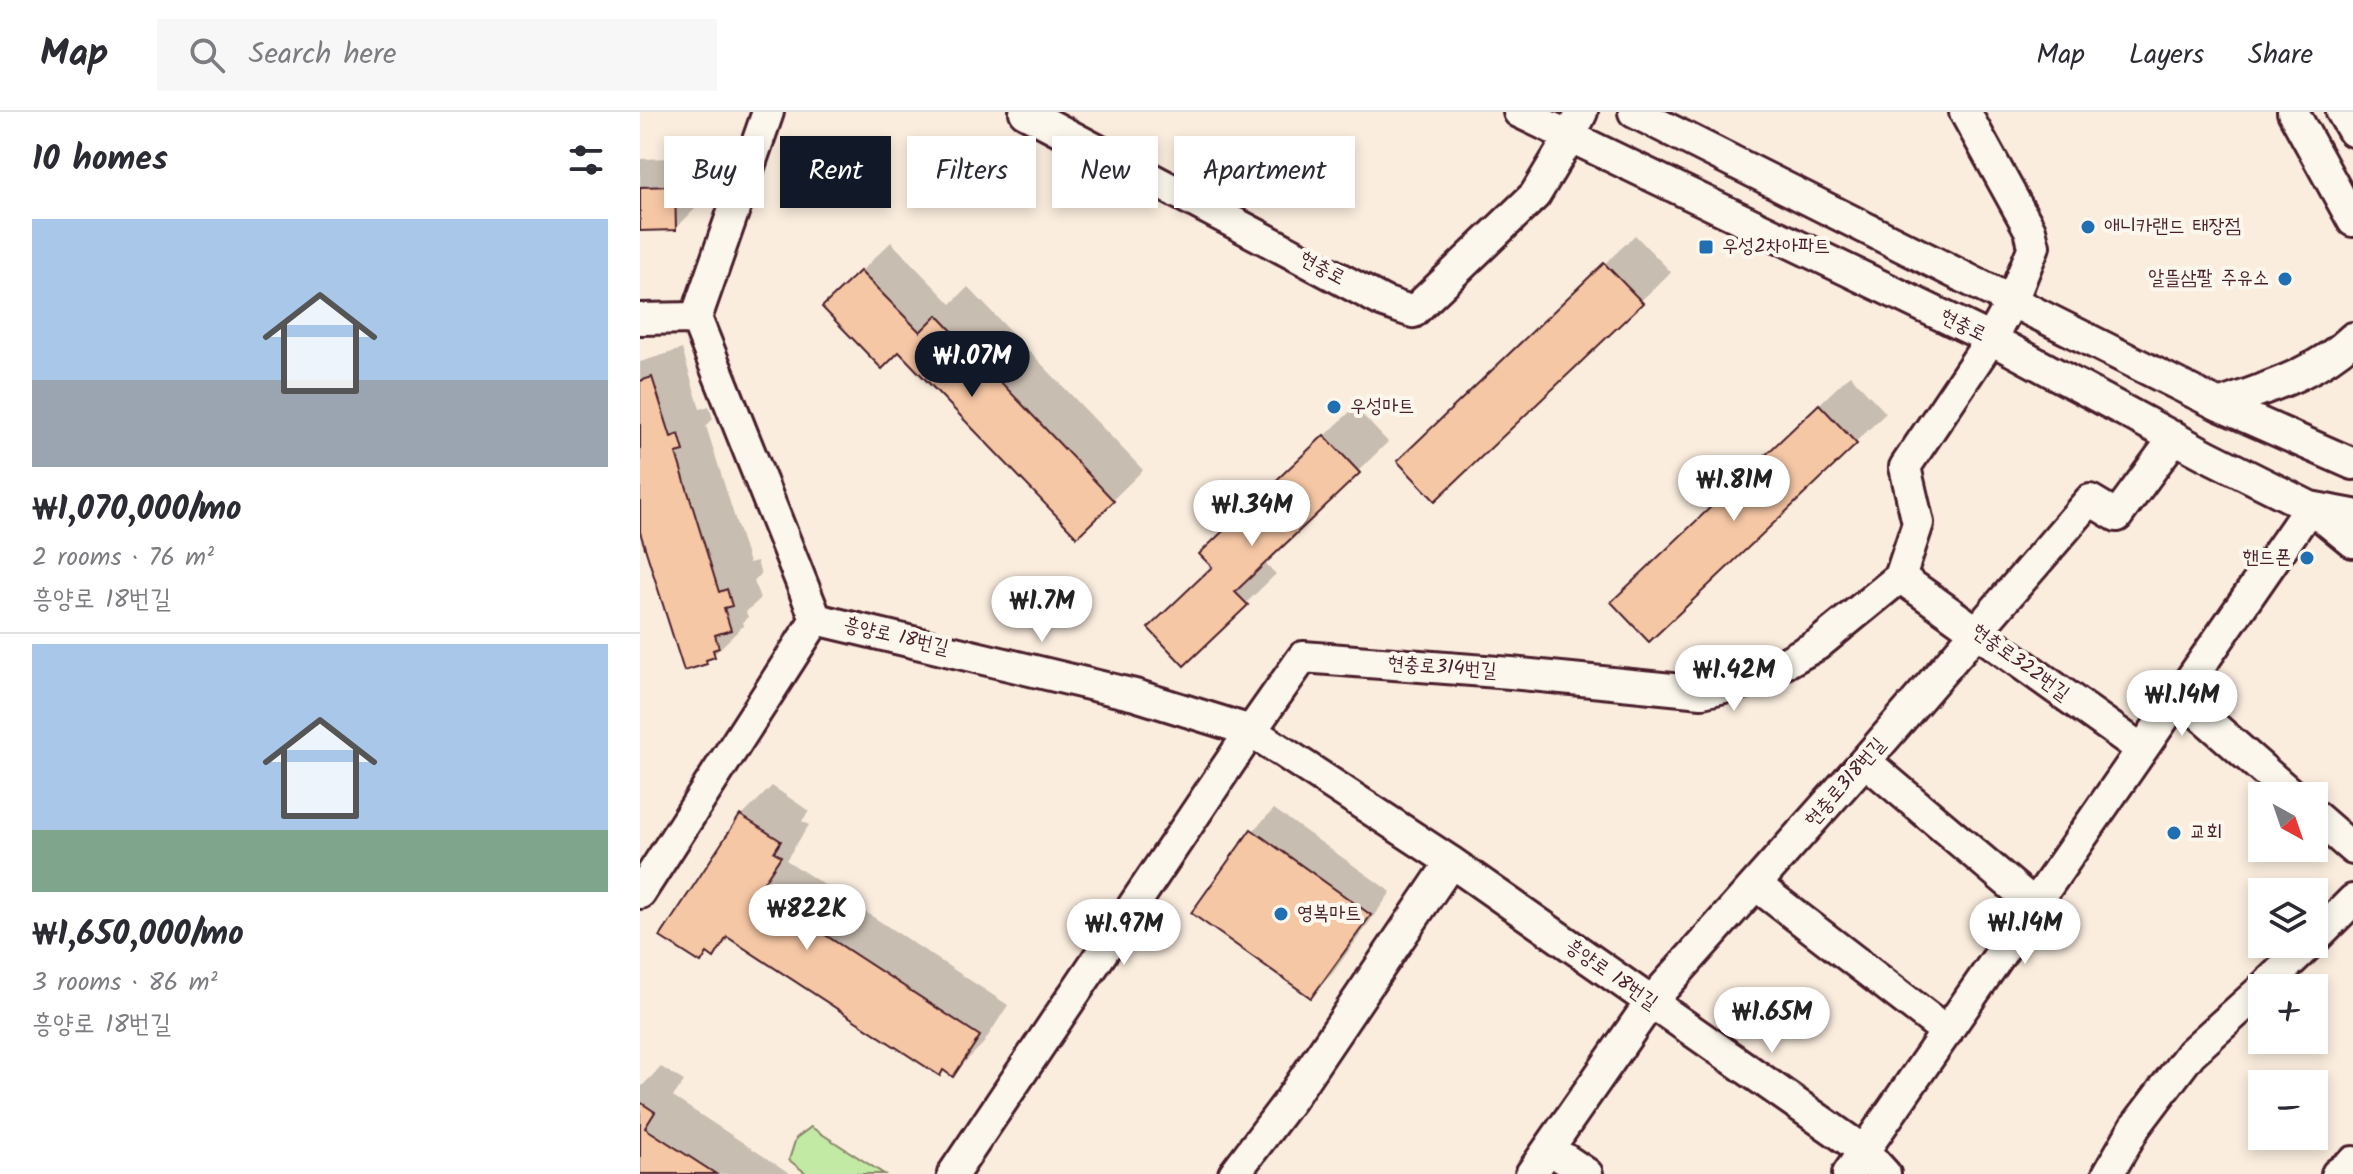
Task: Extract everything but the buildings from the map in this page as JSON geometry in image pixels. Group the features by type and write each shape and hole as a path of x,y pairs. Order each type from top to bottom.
{"street":[{"path":"640,319 696,318 768,112"},
{"name":"현충로","path":"1025,112 1384,302 1413,312 1535,195 1576,125"},
{"name":"현충로","path":"1519,112 1576,125 2310,507 2353,515"},
{"path":"1634,112 2219,405 2353,464"},
{"path":"1900,577 1918,523 1905,467 1991,339 2012,301 2034,246 2030,230 1965,112"},
{"path":"2293,112 2353,221"},
{"path":"2342,112 2353,131"},
{"name":"흥양로 18번길","path":"696,318 816,619 1135,695 1251,731 1451,862 1650,1003 1856,1163 1885,1174"},
{"path":"2219,405 2278,384 2316,366 2353,338"},
{"name":"현충로318번길","path":"1531,1174 1650,1003 1865,761 2090,500 2117,516 2175,437"},
{"path":"1856,1163 2310,507 2353,542"},
{"name":"현충로322번길","path":"1900,577 2141,749"},
{"name":"현충로314번길","path":"953,1174 1303,657 1702,692 1755,680 1817,645 1900,577"},
{"path":"640,893 816,619"},
{"path":"2179,696 2277,782"},
{"path":"1865,761 2034,904"},
{"path":"2328,827 2353,849"},
{"path":"1234,1174 1290,1100 1451,862"},
{"path":"1756,885 1947,1032"},
{"path":"2328,925 2353,900"},
{"path":"2278,974 2295,958"},
{"path":"2108,1174 2135,1127 2191,1053 2248,1002"},
{"path":"1550,1149 1587,1174"},
{"path":"2337,1174 2353,1162"}],"green space":[{"path":"811,1127 884,1174 807,1174 789,1160 796,1138"}],"place":[{"name":"애니카랜드 태장점","path":"2088,227"},
{"name":"우성2차아파트","path":"1706,247"},
{"name":"알뜰삼팔 주유소","path":"2285,279"},
{"name":"우성마트","path":"1334,407"},
{"name":"핸드폰","path":"2307,558"},
{"name":"교회","path":"2174,833"},
{"name":"영복마트","path":"1281,914"}]}
